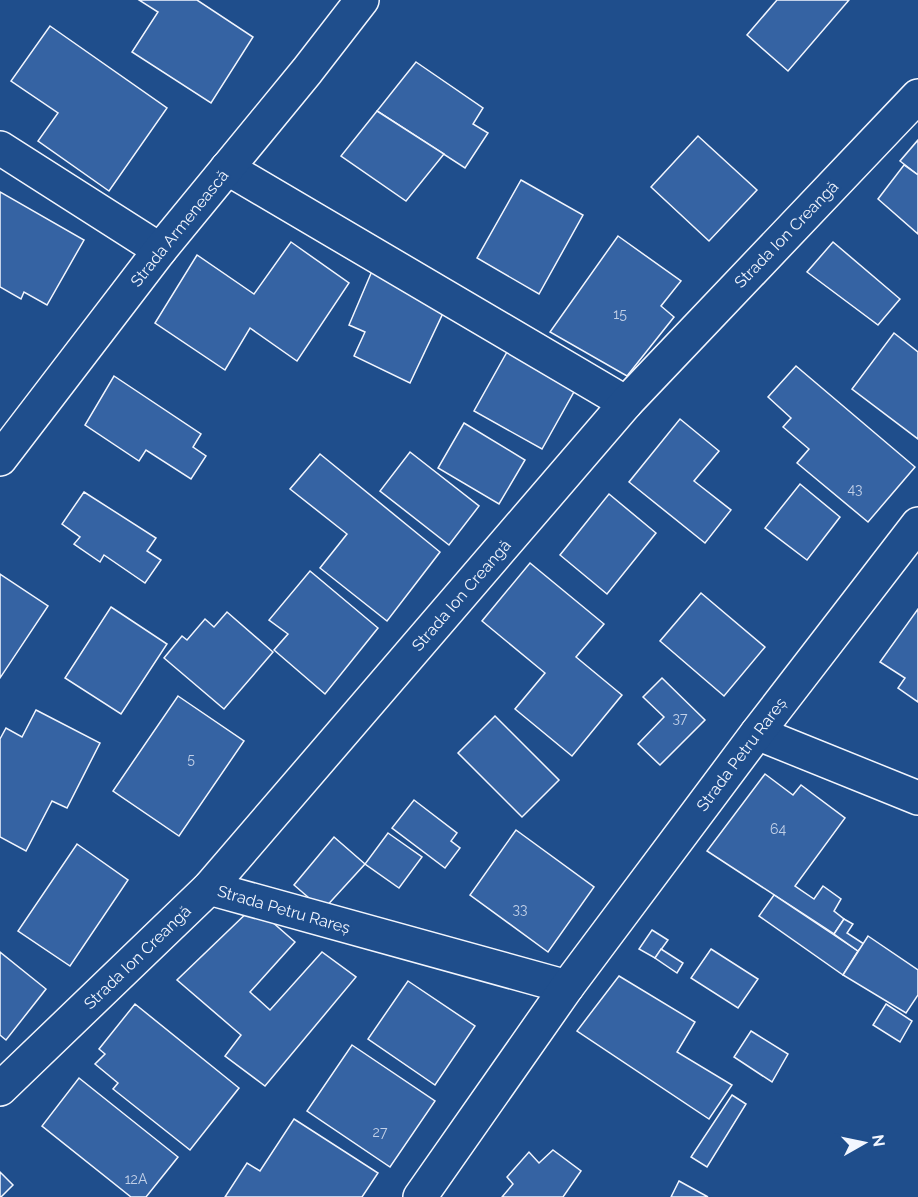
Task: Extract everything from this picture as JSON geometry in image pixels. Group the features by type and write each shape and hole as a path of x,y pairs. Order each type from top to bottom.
{"street":[{"name":"Strada Armenească","path":"0,459 160,250 307,71 362,0"},
{"name":"Strada Ion Creangă","path":"0,1089 209,888 626,402 918,96"},
{"path":"0,148 160,250"},
{"path":"227,168 626,402"},
{"name":"Strada Petru Rareș","path":"420,1197 567,987 757,732 918,524"},
{"path":"757,732 918,798"},
{"name":"Strada Petru Rareș","path":"209,888 567,987"}],"building":[{"path":"139,0 197,0 253,37 211,103 132,52 158,12"},
{"path":"777,0 849,0 788,71 747,35"},
{"path":"50,26 167,108 109,191 38,141 58,113 11,81"},
{"path":"416,62 483,108 473,124 488,133 465,168 377,111"},
{"path":"377,111 444,154 406,201 341,156"},
{"path":"698,136 757,190 709,241 651,187"},
{"path":"918,140 918,175 900,161"},
{"path":"904,165 918,175 918,234 878,199"},
{"path":"521,180 583,215 539,294 477,258"},
{"path":"0,192 84,240 47,305 24,292 21,299 0,287"},
{"path":"618,236 681,281 661,306 674,317 627,376 550,332"},
{"path":"291,242 349,283 297,361 250,328 225,370 155,323 197,255 254,294"},
{"path":"833,242 900,299 878,325 807,272"},
{"path":"372,271 444,311 410,383 354,356 365,332 349,325"},
{"path":"894,333 918,352 918,439 852,389"},
{"path":"507,352 575,390 542,449 474,411"},
{"path":"796,366 915,467 868,522 797,463 809,449 783,427 791,418 768,397"},
{"path":"114,376 201,434 193,447 206,456 191,479 146,450 139,461 85,425"},
{"path":"680,419 719,451 694,481 731,510 705,543 629,482"},
{"path":"464,423 525,460 499,504 438,468"},
{"path":"410,452 479,506 449,545 380,491"},
{"path":"320,454 440,552 387,621 320,568 347,534 290,489"},
{"path":"800,484 840,517 807,560 765,528"},
{"path":"84,492 156,538 147,551 161,560 145,583 104,555 100,562 74,544 80,537 62,524"},
{"path":"609,494 656,533 607,594 560,555"},
{"path":"530,563 604,624 576,657 622,695 572,756 515,709 545,673 482,621"},
{"path":"310,571 378,628 325,694 274,650 288,634 269,620"},
{"path":"0,574 48,606 0,678"},
{"path":"701,593 765,647 724,696 660,641"},
{"path":"111,607 167,644 121,714 65,678"},
{"path":"918,609 918,702 898,688 905,678 880,662"},
{"path":"227,612 273,652 224,709 164,658 182,636 187,640 205,619 214,627"},
{"path":"662,678 705,720 660,765 638,744 664,717 643,697"},
{"path":"178,696 244,741 179,836 113,791"},
{"path":"36,710 100,743 67,808 52,801 26,851 0,837 0,739 6,728 22,737"},
{"path":"495,716 559,780 522,817 458,753"},
{"path":"765,774 793,795 801,785 845,818 795,886 814,899 823,886 841,899 834,911 844,919 834,934 707,851"},
{"path":"414,800 457,833 451,841 460,848 445,868 392,828"},
{"path":"516,830 594,887 548,952 470,895"},
{"path":"388,833 422,857 399,888 365,864"},
{"path":"334,837 365,864 323,910 294,885"},
{"path":"77,844 128,880 70,966 18,931"},
{"path":"774,895 858,951 843,975 759,916"},
{"path":"254,906 295,942 250,992 270,1010 322,952 356,977 265,1086 225,1056 241,1035 177,980"},
{"path":"844,919 853,924 847,933 864,944 858,951 834,934"},
{"path":"652,930 668,940 655,958 639,949"},
{"path":"868,936 918,970 918,995 906,1013 843,975"},
{"path":"661,949 683,963 677,973 655,958"},
{"path":"711,949 758,979 738,1008 691,978"},
{"path":"0,952 46,989 6,1040 0,1035"},
{"path":"619,976 695,1022 677,1052 732,1085 709,1119 577,1031"},
{"path":"408,981 475,1026 435,1085 368,1039"},
{"path":"135,1004 239,1088 190,1150 113,1089 118,1083 95,1064 105,1054 99,1049"},
{"path":"886,1004 912,1021 900,1042 873,1025"},
{"path":"751,1031 788,1054 772,1082 734,1057"},
{"path":"352,1045 435,1101 390,1167 307,1111"},
{"path":"79,1078 178,1157 146,1197 131,1197 42,1126"},
{"path":"732,1095 746,1104 707,1167 691,1157"},
{"path":"294,1119 378,1173 362,1197 225,1197 247,1163 260,1171"},
{"path":"553,1150 581,1171 563,1197 502,1197 513,1184 507,1177 529,1152 539,1163"},
{"path":"0,1172 13,1185 1,1197 0,1197"},
{"path":"679,1181 708,1197 671,1197"}]}
